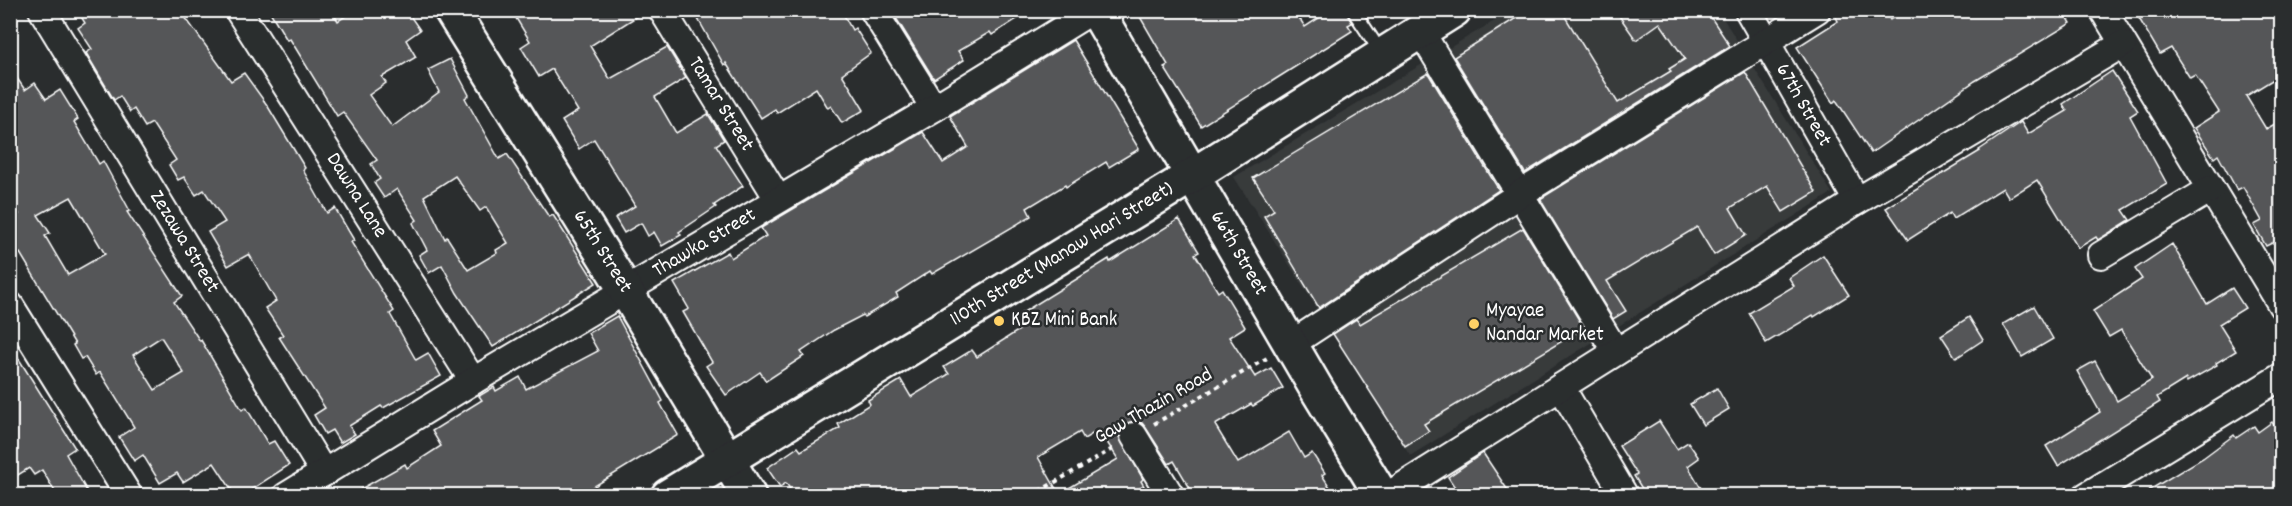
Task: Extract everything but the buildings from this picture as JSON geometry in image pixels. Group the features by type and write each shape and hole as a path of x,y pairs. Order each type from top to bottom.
{"street":[{"name":"Zezawa Street","path":"42,10 324,473"},
{"name":"Dawna Lane","path":"238,10 473,381"},
{"name":"65th Street","path":"451,10 626,291 749,495"},
{"name":"Tamar Street","path":"662,10 778,199"},
{"path":"873,10 934,108"},
{"name":"Thawka Street","path":"286,495 1094,10"},
{"name":"66th Street","path":"1094,10 1193,175 1316,388 1382,495"},
{"name":"110th Street (Manaw Hari Street)","path":"668,495 1193,175 1454,10"},
{"name":"67th Street","path":"1748,10 1857,201"},
{"path":"1291,344 1520,194 1817,10"},
{"path":"2103,10 2282,306"},
{"path":"1421,32 1616,352"},
{"path":"1387,495 1857,201 2123,44"},
{"path":"2101,255 2211,189"},
{"path":"10,305 129,495"},
{"path":"2086,495 2282,376"},
{"path":"1561,387 1625,495"},
{"path":"1134,436 1171,495"}],"lane":[{"path":"1353,10 1383,55"}],"path":[{"name":"Gaw Thazin Road","path":"1031,495 1291,344"}],"shaded area":[{"name":"Myayae Nandar Market","path":"1718,10 1832,193 1410,456 1234,177 1511,11"}],"place":[{"name":"KBZ Mini Bank","path":"999,321"},
{"name":"Myayae Nandar Market","path":"1474,324"}]}
